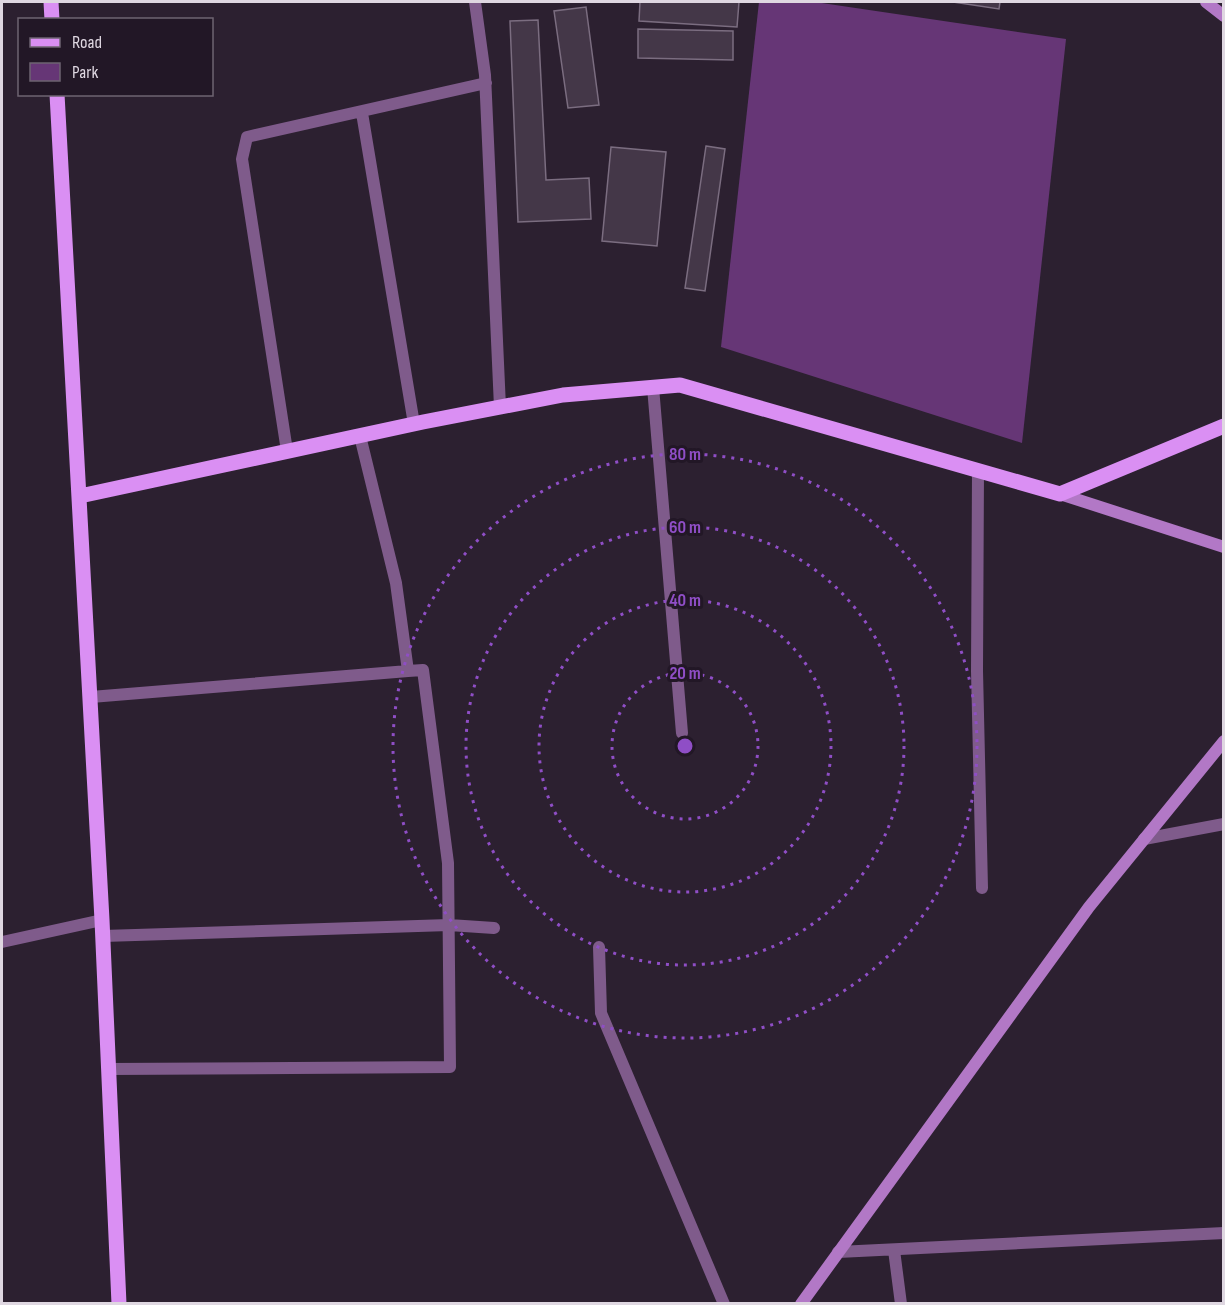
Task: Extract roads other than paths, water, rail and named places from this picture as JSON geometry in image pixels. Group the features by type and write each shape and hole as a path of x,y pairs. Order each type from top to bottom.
{"main road":[{"path":"51,2 52,18"},
{"path":"57,96 91,697 119,1304"},
{"path":"80,496 414,424 563,395 680,385 1060,494 1224,426"}],"street":[{"path":"475,2 486,83 500,407"},
{"path":"1206,2 1224,16"},
{"path":"287,451 242,159 247,137 362,113 486,83"},
{"path":"362,113 414,424"},
{"path":"653,387 682,733"},
{"path":"360,436 396,583 408,671"},
{"path":"978,471 977,671 982,888"},
{"path":"1060,494 1224,547"},
{"path":"91,697 423,670 448,863 450,1067 109,1069"},
{"path":"801,1304 1089,908 1224,741"},
{"path":"1144,838 1224,824"},
{"path":"2,942 102,920"},
{"path":"103,936 449,925 494,928"},
{"path":"599,947 601,1013 724,1304"},
{"path":"838,1252 1224,1233"},
{"path":"894,1250 901,1304"}]}
